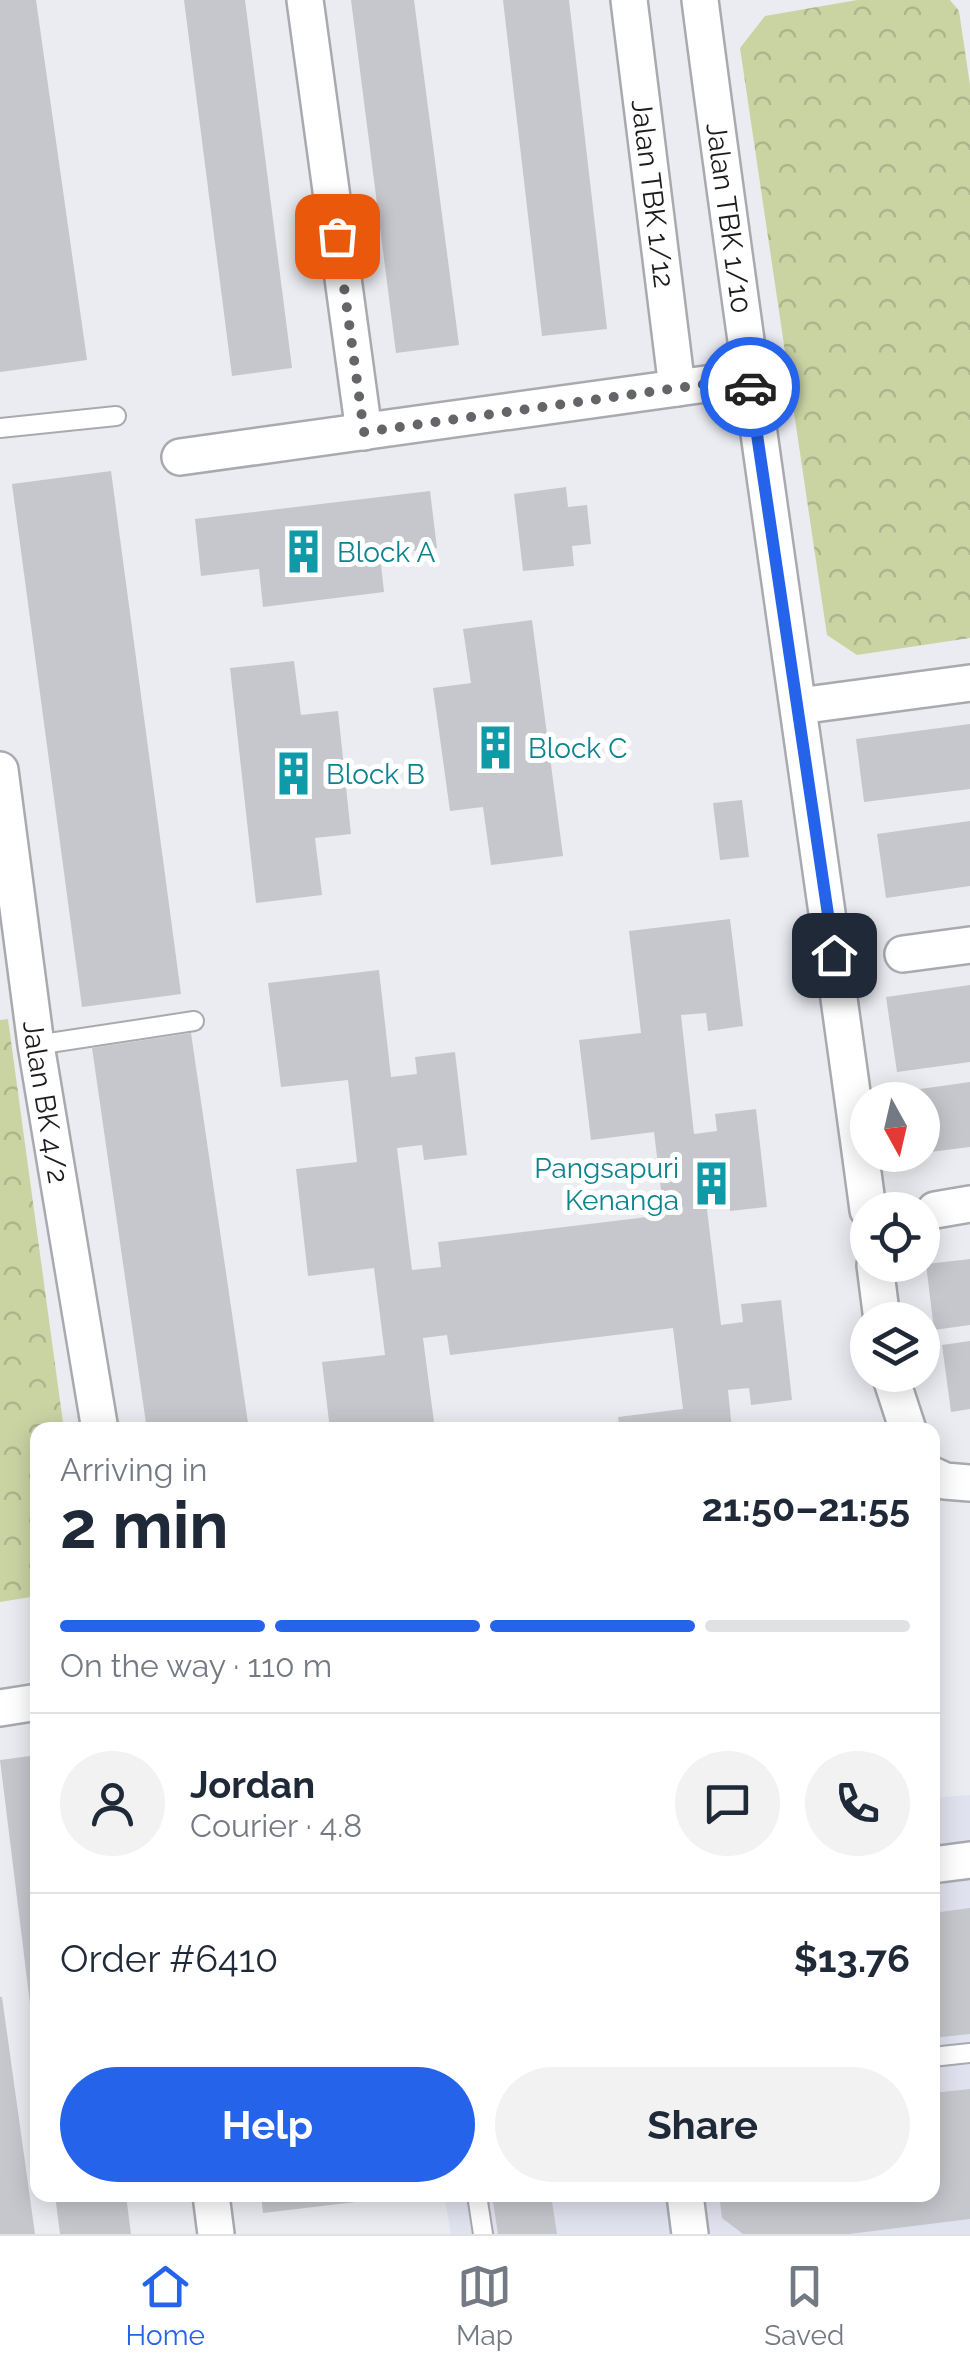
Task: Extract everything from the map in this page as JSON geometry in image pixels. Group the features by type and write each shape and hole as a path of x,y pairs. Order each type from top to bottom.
{"street":[{"path":"305,0 364,432"},
{"name":"Jalan TBK 1/12","path":"629,0 677,388"},
{"name":"Jalan TBK 1/10","path":"700,0 749,378 799,706 866,1192"},
{"path":"180,456 749,378"},
{"path":"799,706 970,683"},
{"name":"Jalan BK 4/2","path":"0,770 15,991 36,1044 99,1422"},
{"path":"903,954 970,945"},
{"path":"940,1209 970,1204"},
{"path":"896,1392 905,1422"},
{"path":"940,1479 970,1483"},
{"path":"0,1708 30,1703"},
{"path":"940,1864 970,1860"},
{"path":"212,2202 216,2234"},
{"path":"685,2202 690,2234"}],"lane":[{"path":"0,428 116,416"},
{"path":"36,1044 194,1021"},
{"path":"940,2057 970,2053"},
{"path":"478,2202 483,2234"}],"shaded area":[{"path":"970,1795 970,2234 451,2234 445,2202 940,2202 940,1797"}],"green space":[{"path":"857,0 950,0 959,11 970,85 970,638 857,655 827,635 740,48 765,16"},
{"path":"8,1019 63,1422 30,1422 30,1597 0,1602 0,1020"}],"building":[{"path":"0,0 36,0 87,360 0,372"},
{"path":"184,0 245,0 292,368 232,376"},
{"path":"351,0 414,0 459,345 396,353"},
{"path":"503,0 569,0 607,329 542,336"},
{"path":"111,471 181,994 82,1007 12,484"},
{"path":"566,487 568,507 587,505 591,544 572,546 574,566 523,571 514,494"},
{"name":"Block A","path":"430,491 437,548 380,555 384,592 263,607 259,569 201,576 195,519"},
{"name":"Block C","path":"532,620 563,856 491,865 483,807 450,811 433,688 471,683 463,629"},
{"name":"Block B","path":"294,661 301,715 338,711 351,834 315,838 322,895 256,903 230,668"},
{"path":"970,724 970,789 864,802 856,739"},
{"path":"742,800 749,857 720,860 713,803"},
{"path":"970,821 970,886 886,898 877,834"},
{"name":"Pangsapuri Kenanga","path":"730,919 743,1026 708,1031 706,1013 681,1015 694,1134 717,1131 715,1114 756,1109 767,1207 730,1211 729,1198 706,1201 721,1325 743,1322 741,1304 781,1300 792,1400 751,1405 749,1388 728,1390 731,1422 619,1422 618,1417 683,1409 673,1328 450,1355 447,1335 423,1338 434,1422 329,1422 322,1362 385,1355 374,1268 308,1276 296,1169 357,1162 348,1080 281,1087 268,983 379,970 391,1077 417,1074 415,1057 455,1052 467,1155 424,1160 422,1145 397,1148 412,1270 441,1267 438,1242 664,1215 654,1132 591,1140 579,1040 641,1033 629,931"},
{"path":"970,985 970,1062 897,1072 886,997"},
{"path":"191,1033 248,1422 146,1422 92,1048"},
{"path":"970,1082 970,1147 940,1151 940,1086"},
{"path":"970,1259 970,1325 940,1329 940,1302 931,1302 928,1282 940,1282 940,1262"},
{"path":"970,1341 970,1409 951,1412 942,1345"},
{"path":"30,1756 30,2003 0,1760"},
{"path":"970,1908 970,2034 940,2037 940,1912"},
{"path":"0,1997 2,1997 35,2234 0,2234"},
{"path":"970,2089 970,2219 849,2234 743,2234 722,2218 720,2202 940,2202 940,2092"},
{"path":"56,2202 127,2202 131,2234 60,2234"},
{"path":"262,2202 356,2202 263,2213"},
{"path":"493,2202 552,2202 557,2234 498,2234"}],"way so far":[{"path":"337,236 364,432 749,378 750,387"}],"place":[{"name":"Block A","path":"304,552"},
{"name":"Block C","path":"495,748"},
{"name":"Block B","path":"293,774"},
{"name":"Pangsapuri Kenanga","path":"712,1184"}],"route":[{"path":"750,387 834,955"}]}
